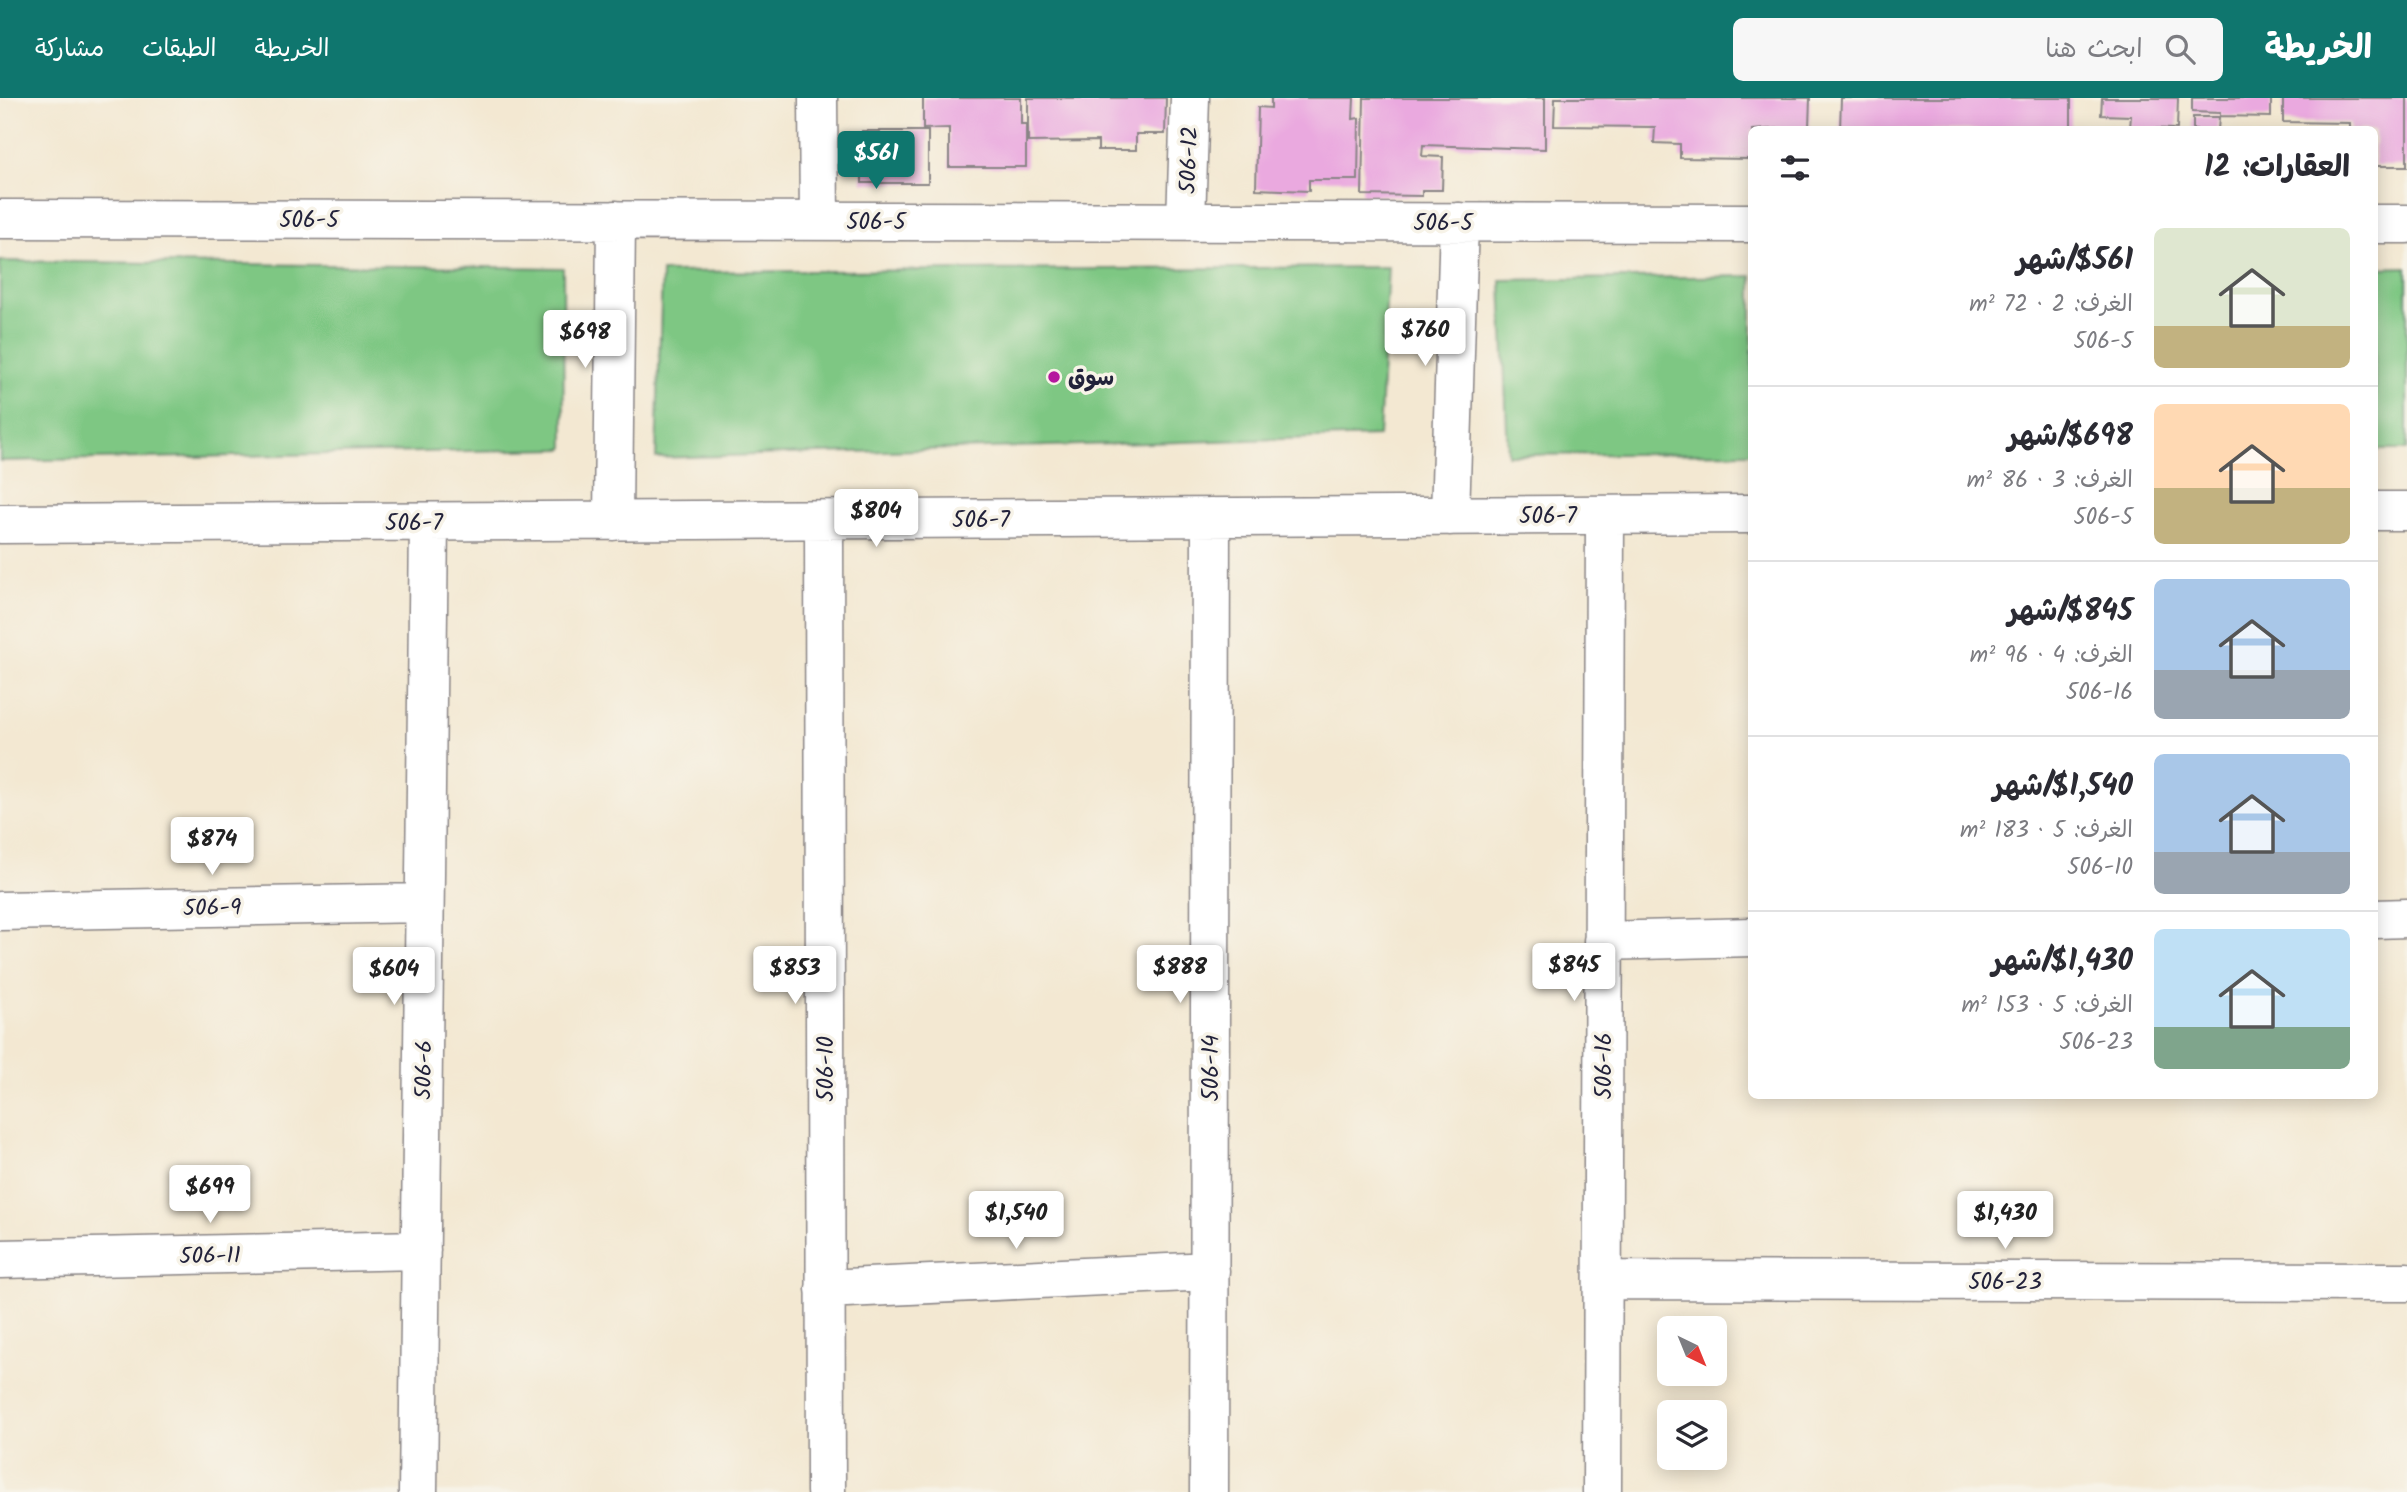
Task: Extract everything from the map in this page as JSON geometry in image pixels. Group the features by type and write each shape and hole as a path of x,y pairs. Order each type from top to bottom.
{"street":[{"path":"818,98 819,221"},
{"name":"506-12","path":"1186,221 1190,98"},
{"name":"506-5","path":"0,219 1748,223"},
{"path":"613,520 616,220"},
{"path":"1450,516 1459,222"},
{"path":"2378,224 2407,224"},
{"path":"2378,511 2407,511"},
{"name":"506-7","path":"0,524 1748,514"},
{"name":"506-16","path":"1602,1492 1605,515"},
{"name":"506-14","path":"1209,1492 1211,517"},
{"name":"506-10","path":"824,520 825,1492"},
{"name":"506-6","path":"418,1492 429,522"},
{"name":"506-9","path":"0,911 424,904"},
{"path":"2378,919 2407,918"},
{"path":"1603,941 1748,937"},
{"name":"506-11","path":"0,1259 421,1250"},
{"path":"825,1289 1210,1271"},
{"name":"506-23","path":"1603,1280 2407,1282"}],"green space":[{"path":"0,261 563,268 564,449 0,461"},
{"path":"1388,267 1379,436 656,458 662,272"},
{"path":"2407,267 2407,450 2378,450 2378,268"},
{"path":"1748,276 1748,453 1508,455 1501,280"}],"building":[{"path":"923,98 1021,98 1021,124 1026,124 1026,167 949,167 949,128 923,129"},
{"path":"1028,98 1166,98 1165,134 1136,134 1136,150 1098,150 1098,141 1028,142"},
{"path":"1271,98 1354,98 1353,119 1359,118 1358,180 1309,180 1309,191 1256,189 1258,107 1271,108"},
{"path":"1364,98 1545,98 1545,149 1423,145 1422,156 1443,157 1442,190 1422,190 1422,196 1362,195"},
{"path":"1555,98 1810,98 1809,126 1748,126 1748,159 1680,158 1680,144 1654,143 1655,127 1554,126"},
{"path":"1841,98 2071,98 2071,126 1840,126"},
{"path":"2102,98 2178,98 2177,126 2130,126 2131,116 2101,115"},
{"path":"2192,98 2271,98 2271,117 2220,116 2220,113 2192,112"},
{"path":"2283,98 2407,98 2407,166 2378,166 2378,126 2283,122"},
{"path":"2193,117 2219,117 2218,126 2193,126"},
{"path":"862,131 928,131 928,183 862,183"}],"place":[{"name":"سوق","path":"1054,377"}]}
